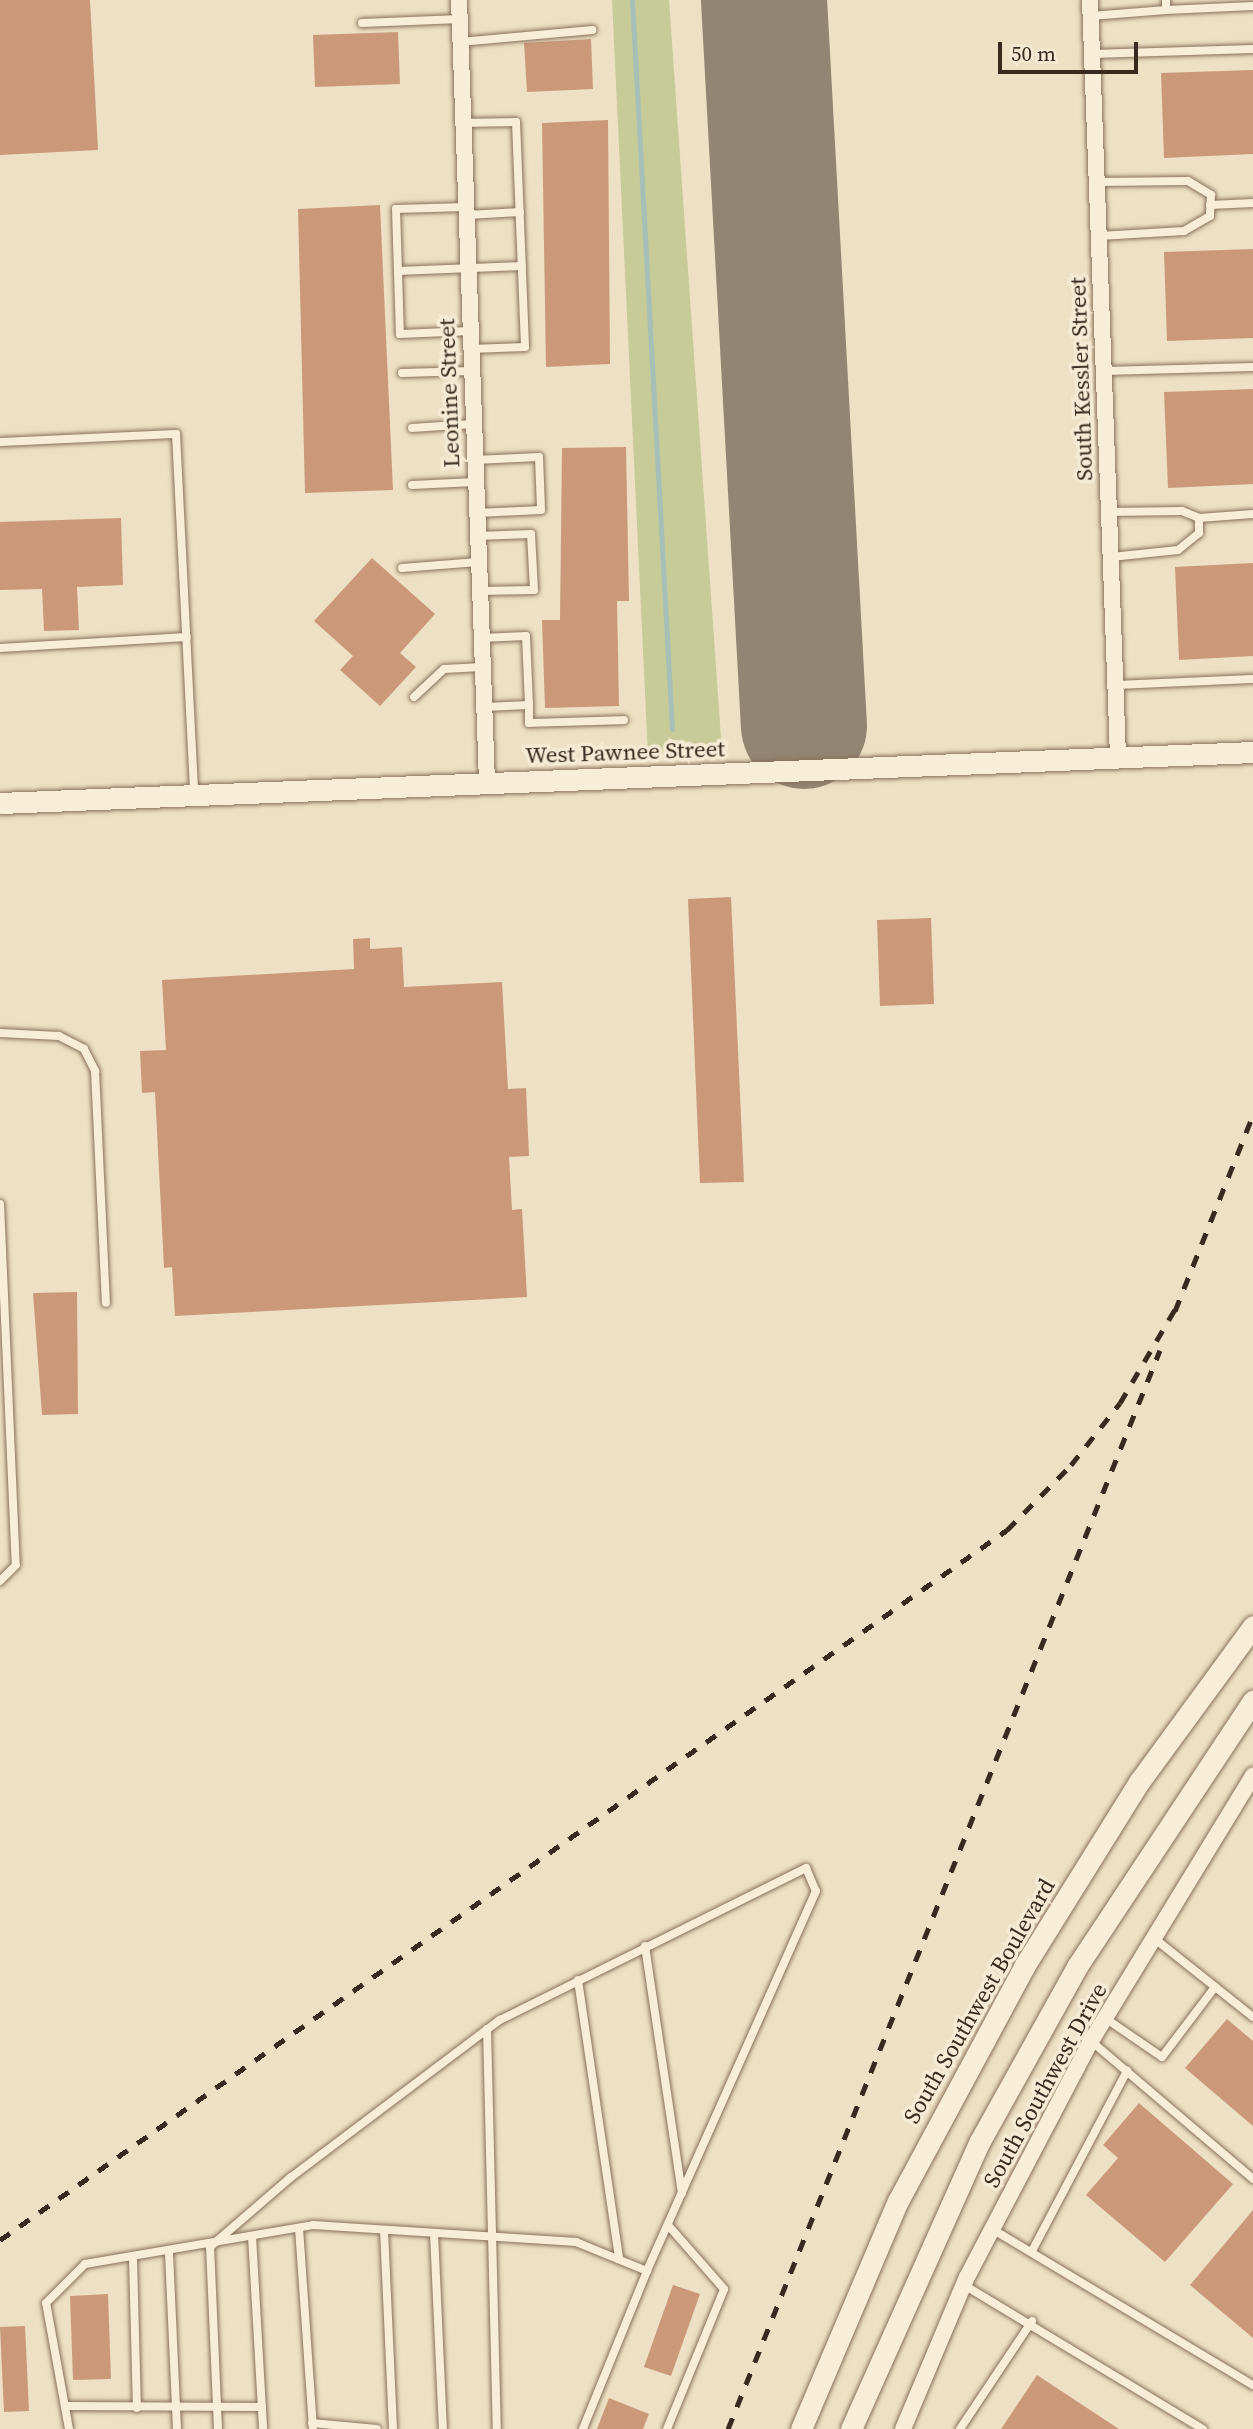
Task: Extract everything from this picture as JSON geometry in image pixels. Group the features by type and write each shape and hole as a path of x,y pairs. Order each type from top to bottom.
{"main road":[{"name":"West Pawnee Street","path":"0,803 1253,752"},
{"name":"South Southwest Boulevard","path":"801,2429 898,2201 1025,1965 1139,1782 1253,1626"},
{"path":"851,2429 987,2129 1078,1965 1253,1701"}],"street":[{"name":"Leonine Street","path":"459,0 487,784"},
{"name":"South Kessler Street","path":"1091,8 1118,757"},
{"name":"South Southwest Drive","path":"903,2429 964,2285 1091,2041 1253,1776"}],"lane":[{"path":"1166,0 1166,10"},
{"path":"1091,8 1166,10 1253,6"},
{"path":"362,23 460,19"},
{"path":"460,42 592,30"},
{"path":"1092,54 1253,49"},
{"path":"462,123 516,122 525,347 470,349"},
{"path":"1097,182 1188,181 1211,195 1210,216 1184,230 1099,236"},
{"path":"1210,205 1253,203"},
{"path":"470,331 400,334 396,209 520,212"},
{"path":"398,271 522,266"},
{"path":"1104,371 1253,367"},
{"path":"402,373 471,371"},
{"path":"412,428 473,424"},
{"path":"0,442 176,434 194,795"},
{"path":"475,460 539,457 541,510 477,513"},
{"path":"412,485 475,482"},
{"path":"1109,512 1182,511 1199,518 1253,514"},
{"path":"1111,557 1178,550 1199,533 1199,518"},
{"path":"477,536 531,534 534,590 479,591"},
{"path":"402,568 478,562"},
{"path":"481,638 526,636 529,723 624,720"},
{"path":"0,648 187,637"},
{"path":"414,697 444,669 482,667"},
{"path":"1115,685 1253,679"},
{"path":"484,707 529,705"},
{"path":"0,1033 59,1035 84,1049 95,1071 106,1303"},
{"path":"0,1204 16,1565 0,1581"},
{"path":"210,2247 290,2178 487,2029 645,1946 806,1868 816,1891 647,2271 583,2429"},
{"path":"1155,1939 1253,2017"},
{"path":"645,1946 682,2193"},
{"path":"578,1980 619,2259"},
{"path":"1105,2018 1162,2057 1215,1987"},
{"path":"487,2029 497,2429"},
{"path":"1091,2041 1253,2179"},
{"path":"1032,2251 1126,2071"},
{"path":"667,2429 724,2289 668,2225"},
{"path":"69,2429 46,2303 85,2264 210,2247 299,2228 384,2230 576,2242 647,2271"},
{"path":"299,2228 312,2426 377,2429"},
{"path":"992,2229 1253,2385"},
{"path":"384,2230 393,2429"},
{"path":"434,2233 443,2429"},
{"path":"252,2236 263,2429"},
{"path":"210,2247 218,2429"},
{"path":"169,2253 177,2429"},
{"path":"133,2258 138,2408"},
{"path":"964,2285 1032,2321 1203,2429"},
{"path":"960,2429 1032,2321"},
{"path":"65,2406 176,2409 262,2407"}],"green space":[{"path":"612,0 669,0 722,752 648,756"}],"building":[{"path":"0,0 90,0 98,150 0,155"},
{"path":"398,32 400,84 315,87 313,35"},
{"path":"591,39 593,89 527,92 524,43"},
{"path":"1253,70 1253,154 1164,158 1161,73"},
{"path":"608,120 610,364 546,367 542,123"},
{"path":"380,205 393,490 305,493 298,209"},
{"path":"1253,249 1253,338 1167,341 1164,252"},
{"path":"1253,389 1253,484 1168,488 1164,392"},
{"path":"626,447 629,601 617,601 619,706 545,708 542,620 560,620 562,448"},
{"path":"121,518 123,585 77,587 79,630 44,631 42,589 0,590 0,522"},
{"path":"372,558 435,614 400,653 416,667 380,706 340,670 353,656 314,621"},
{"path":"1253,563 1253,656 1179,660 1175,567"},
{"path":"731,897 744,1182 700,1183 688,899"},
{"path":"931,918 934,1004 880,1006 877,920"},
{"path":"370,938 370,949 402,947 404,987 502,982 508,1089 526,1088 529,1156 509,1157 512,1210 522,1209 527,1297 175,1316 172,1267 164,1268 155,1092 142,1093 140,1051 166,1050 162,980 354,969 353,939"},
{"path":"77,1292 78,1414 42,1415 33,1293"},
{"path":"1227,2019 1253,2041 1253,2126 1185,2068"},
{"path":"1139,2103 1233,2184 1165,2262 1086,2195 1118,2158 1103,2145"},
{"path":"1253,2210 1253,2338 1190,2285"},
{"path":"673,2285 700,2294 671,2376 644,2367"},
{"path":"108,2294 111,2379 73,2380 70,2296"},
{"path":"25,2326 29,2411 4,2412 0,2327"},
{"path":"1037,2375 1119,2429 1001,2429"},
{"path":"609,2398 649,2414 643,2429 597,2429"}],"waterway":[{"path":"632,0 672,729"}],"runway":[{"path":"764,0 804,726"}],"railway":[{"path":"1175,1311 1253,1115"},
{"path":"0,2240 1007,1530 1071,1465 1120,1403 1178,1304"},
{"path":"728,2429 1160,1350"}]}
